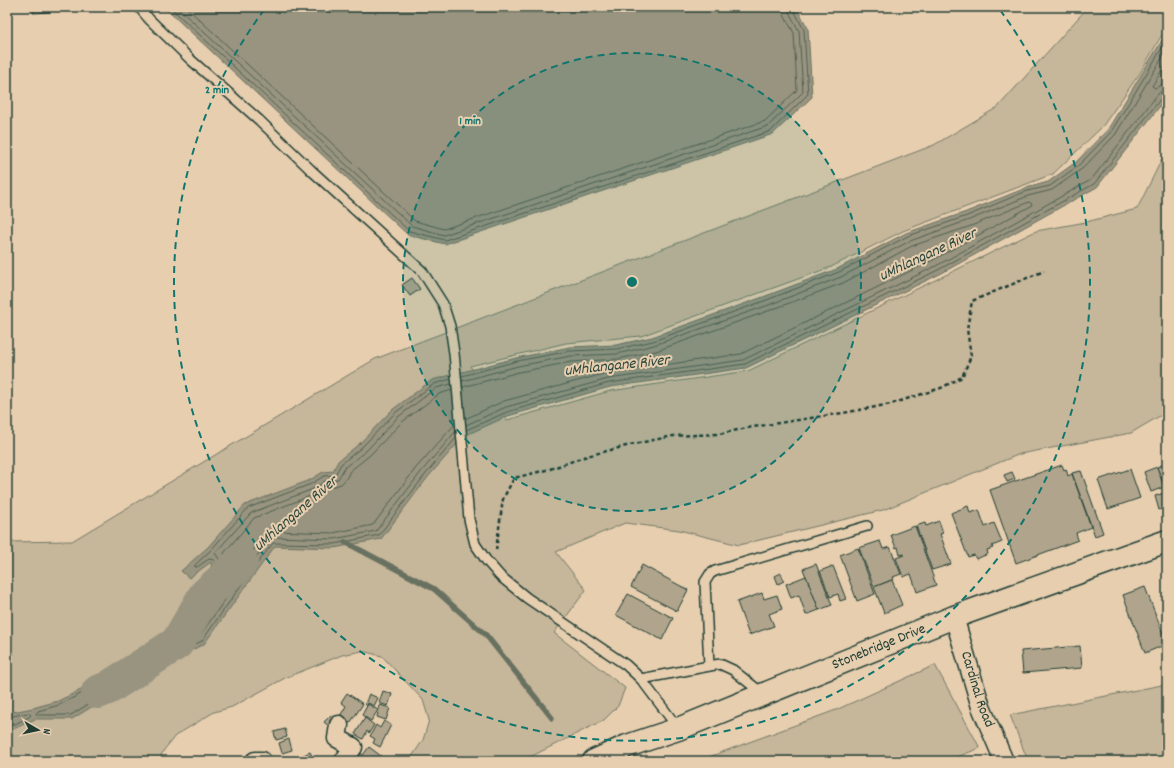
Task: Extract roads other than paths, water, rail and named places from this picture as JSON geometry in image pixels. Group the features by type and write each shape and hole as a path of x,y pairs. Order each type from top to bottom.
{"street":[{"name":"Stonebridge Drive","path":"594,761 626,746 678,729 954,617 1167,541"},
{"name":"Cardinal Road","path":"954,617 981,707 1004,761"},
{"path":"339,725 337,738 353,747 344,761"},
{"path":"255,761 262,761"}],"lane":[{"path":"139,7 149,19 191,60 260,120 311,170 422,271 443,304 450,326 454,353 469,520 475,544 500,576 527,598 626,665 641,679 678,729"},
{"path":"709,666 705,582 710,574 715,571 867,526"},
{"path":"641,679 720,664 733,670 763,694"}],"water":[{"path":"164,7 796,7 808,28 812,97 773,134 445,244 408,235"},
{"path":"1167,32 1167,97 1097,187 940,274 746,368 610,387 508,416 464,436 428,477 381,539 334,548 275,546 204,644 150,671 72,719 35,719 7,732 7,713 58,701 91,685 143,667 170,645 197,616 212,582 211,562 189,578 181,571 208,547 245,505 310,480 323,472 333,471 338,461 359,444 392,410 432,380 516,358 570,347 616,345 652,337 837,269 906,233 966,212 1026,188 1048,182 1076,162 1108,129"}],"waterway":[{"path":"345,542 434,589 486,635 552,718"},
{"name":"uMhlangane River","path":"98,692 108,688 177,643 205,595 241,562"}]}
